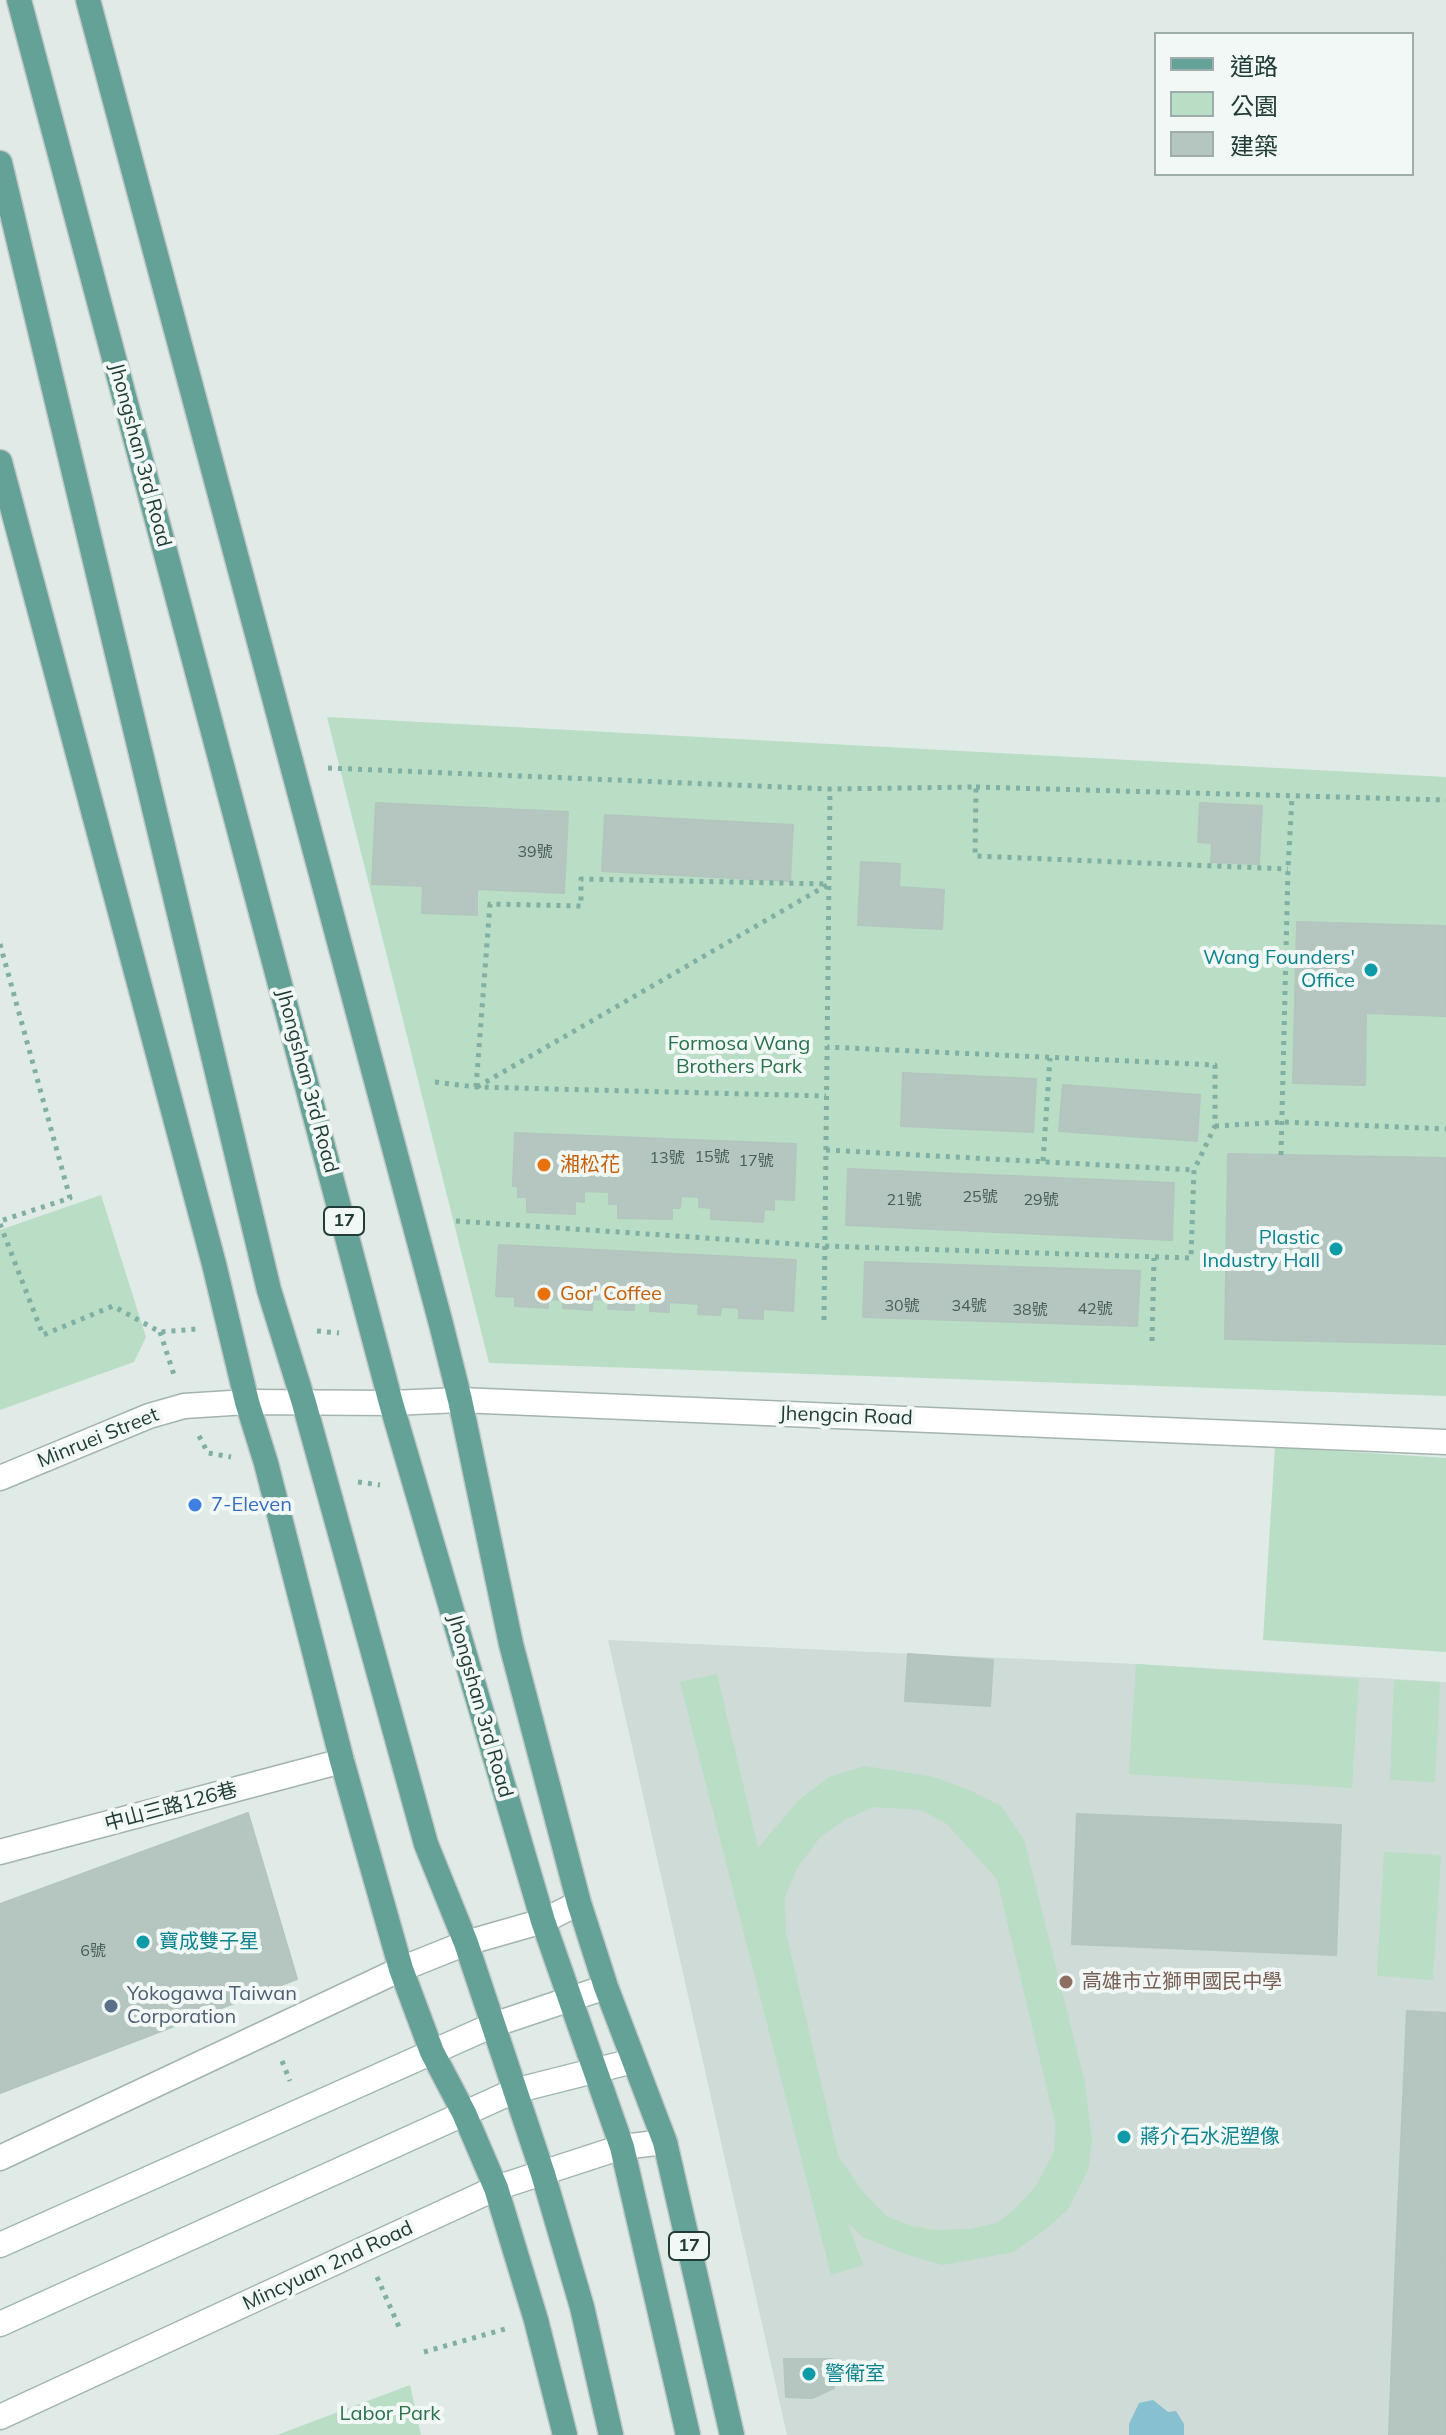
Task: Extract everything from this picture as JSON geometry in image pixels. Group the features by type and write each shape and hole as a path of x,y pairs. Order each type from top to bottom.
{"main road":[{"name":"Jhongshan 3rd Road","path":"19,0 391,1403 543,1921 622,2147 688,2435"},
{"name":"17","path":"88,0 460,1400 511,1644 579,1903 606,1987 665,2142 732,2435"},
{"path":"0,163 269,1290 304,1403 426,1844 466,1943 543,2174 582,2307 611,2435"},
{"path":"0,462 214,1264 247,1402 266,1463 342,1761 401,1969 432,2052 464,2113 496,2188 536,2320 565,2435"}],"street":[{"name":"Jhengcin Road","path":"247,1402 460,1400 1446,1442"},
{"name":"Minruei Street","path":"0,1478 149,1416 184,1406 247,1402"},
{"name":"中山三路126巷","path":"0,1852 342,1761"},
{"path":"0,2158 401,1969 466,1943 543,1921 579,1903"},
{"path":"0,2245 493,2025 606,1987"},
{"path":"0,2324 514,2091 633,2061"},
{"name":"Mincyuan 2nd Road","path":"0,2417 496,2188 622,2147 665,2142"}],"path":[{"path":"328,768 830,789 976,787 1446,800"},
{"path":"976,787 975,856 1288,869"},
{"path":"824,1320 830,789"},
{"path":"1281,1155 1292,797"},
{"path":"476,1087 490,904 581,906 581,879 829,884"},
{"path":"476,1087 829,884"},
{"path":"0,944 70,1198 0,1223 43,1335 113,1306 160,1332"},
{"path":"456,1221 824,1246 1191,1258 1194,1170 1215,1126 1215,1065 827,1047"},
{"path":"1043,1161 1050,1058"},
{"path":"435,1082 476,1087 826,1096"},
{"path":"1215,1126 1283,1122 1446,1129"},
{"path":"826,1150 1194,1170"},
{"path":"1152,1341 1154,1258"}],"shaded area":[{"name":"高雄市立獅甲國民中學","path":"608,1640 1136,1664 1446,1682 1446,2435 787,2435"}],"green space":[{"name":"Formosa Wang Brothers Park","path":"327,717 1446,777 1446,1396 489,1363"},
{"path":"101,1195 146,1337 134,1362 0,1410 0,1230"},
{"path":"1275,1447 1446,1458 1446,1652 1263,1640"},
{"path":"1136,1664 1359,1679 1352,1788 1129,1774"},
{"path":"717,1674 758,1848 799,1800 829,1777 865,1766 934,1777 969,1790 1001,1806 1024,1840 1085,2084 1092,2140 1088,2170 1068,2209 1013,2252 943,2265 863,2237 848,2223 863,2265 831,2275 680,1682","holes":["874,1807 921,1810 947,1824 997,1879 1055,2122 1054,2152 1036,2186 997,2223 970,2229 933,2230 886,2216 863,2192 838,2156 786,1933 785,1897 797,1868 820,1837 846,1819"]},
{"path":"1394,1680 1440,1682 1435,1782 1390,1780"},
{"path":"1384,1852 1441,1855 1433,1980 1377,1976"},
{"name":"Labor Park","path":"410,2385 421,2435 277,2435"}],"water":[{"path":"1153,2400 1168,2412 1176,2411 1184,2424 1184,2435 1129,2435 1129,2424 1139,2403"}],"building":[{"path":"376,803 568,812 564,893 477,889 477,915 422,913 423,886 372,884"},
{"path":"1200,803 1262,806 1259,864 1211,862 1212,843 1198,842"},
{"path":"605,815 793,825 790,881 602,871"},
{"path":"861,862 900,864 899,887 944,890 942,929 858,925"},
{"name":"Wang Founders' Office","path":"1297,922 1446,926 1446,1016 1366,1013 1365,1085 1293,1083"},
{"path":"903,1073 1036,1079 1033,1132 901,1126"},
{"path":"1063,1085 1200,1095 1197,1141 1059,1131"},
{"path":"515,1133 796,1144 794,1200 774,1199 774,1210 764,1209 763,1222 711,1219 711,1208 699,1207 699,1197 681,1196 680,1208 672,1208 672,1219 618,1218 618,1204 609,1204 609,1192 584,1191 584,1202 575,1201 575,1214 527,1212 527,1197 518,1197 518,1186 513,1186"},
{"name":"Plastic Industry Hall","path":"1228,1154 1446,1158 1446,1344 1225,1339"},
{"path":"848,1169 1174,1183 1172,1240 846,1225"},
{"path":"499,1245 796,1260 793,1311 763,1309 763,1319 739,1318 739,1308 721,1307 720,1315 698,1314 699,1304 669,1302 669,1312 650,1311 650,1301 634,1301 634,1310 608,1309 609,1300 593,1299 592,1310 563,1308 563,1300 548,1299 548,1308 515,1306 515,1297 496,1296"},
{"path":"865,1262 1140,1271 1137,1326 863,1317"},
{"path":"908,1654 993,1660 990,1706 905,1701"},
{"name":"寶成雙子星","path":"248,1813 297,1979 0,2093 0,1904"},
{"path":"1077,1814 1341,1825 1336,1955 1072,1944"},
{"path":"1407,2011 1446,2013 1446,2257 1396,2254"},
{"path":"1396,2254 1446,2257 1446,2435 1389,2435"},
{"name":"警衛室","path":"784,2359 832,2359 834,2388 812,2398 786,2397"}],"place":[{"name":"Wang Founders' Office","path":"1371,970"},
{"name":"湘松花","path":"544,1165"},
{"name":"Plastic Industry Hall","path":"1336,1249"},
{"name":"Gor' Coffee","path":"544,1294"},
{"name":"7-Eleven","path":"195,1505"},
{"name":"寶成雙子星","path":"143,1942"},
{"name":"高雄市立獅甲國民中學","path":"1066,1982"},
{"name":"Yokogawa Taiwan Corporation","path":"111,2006"},
{"name":"蔣介石水泥塑像","path":"1124,2137"},
{"name":"警衛室","path":"809,2374"}]}
